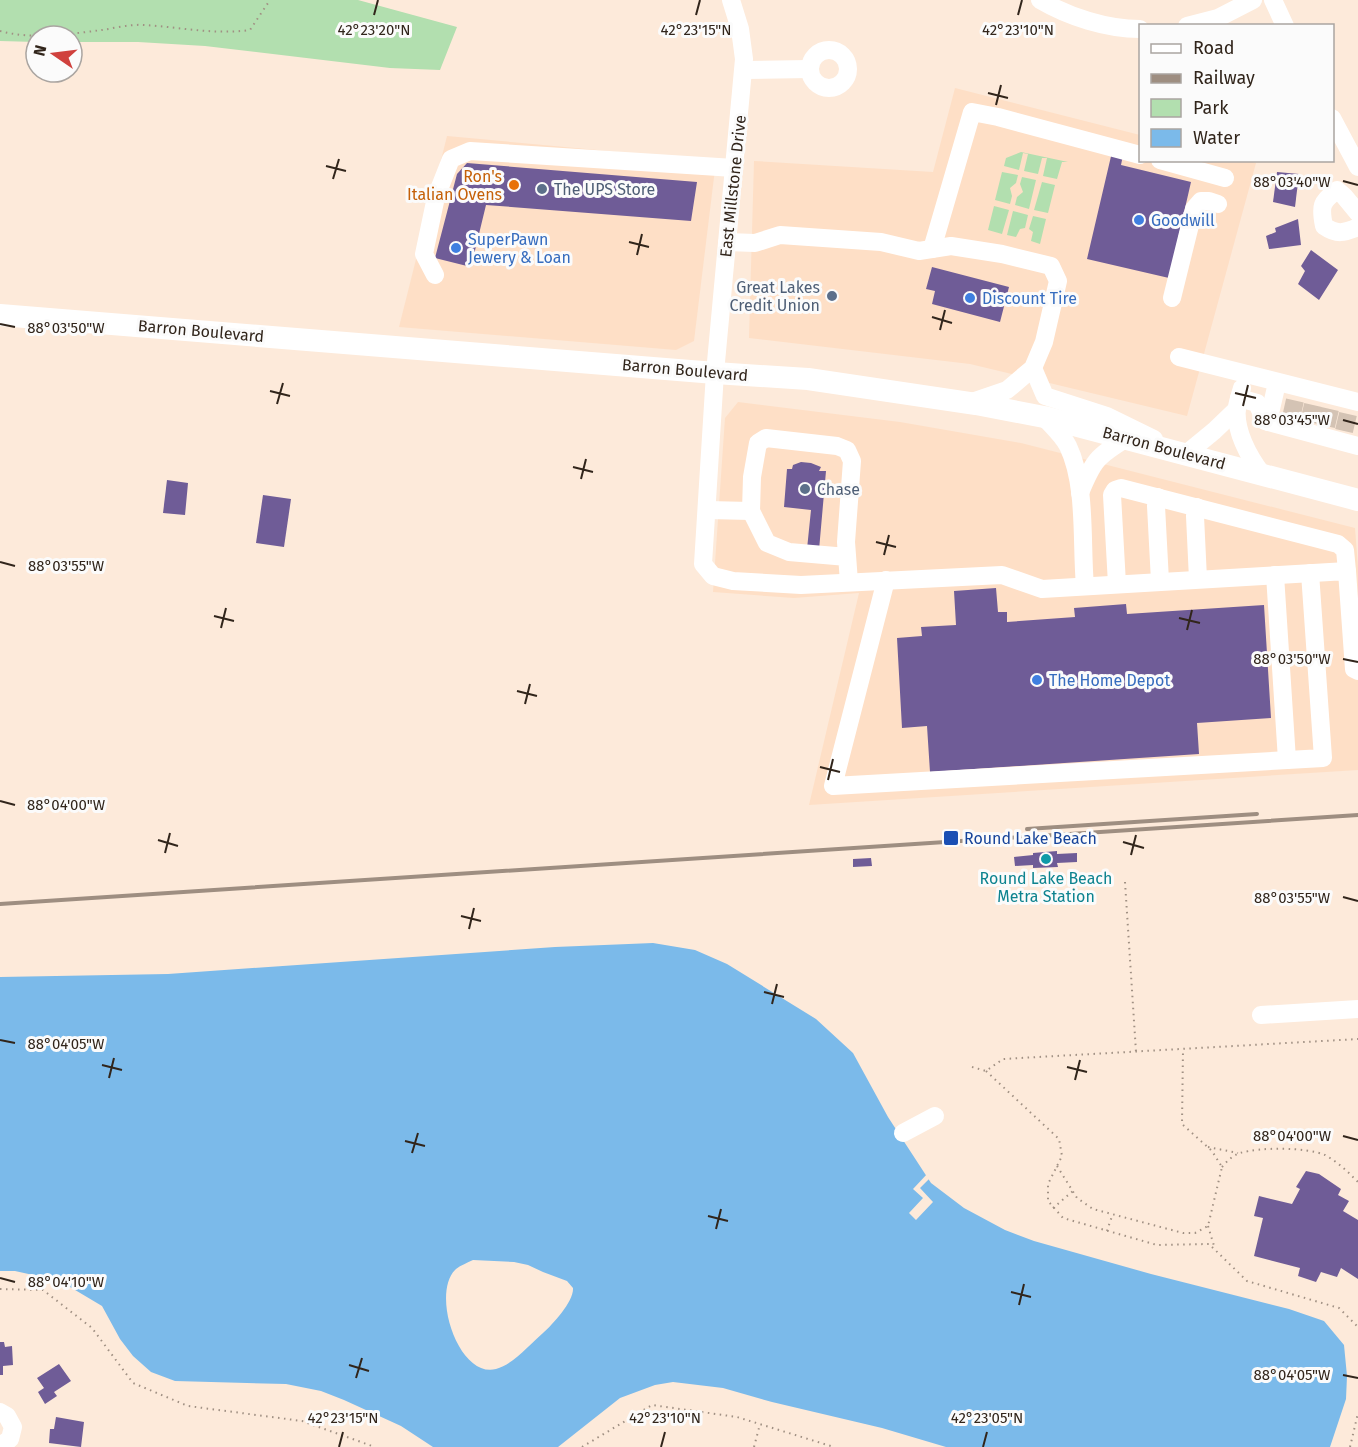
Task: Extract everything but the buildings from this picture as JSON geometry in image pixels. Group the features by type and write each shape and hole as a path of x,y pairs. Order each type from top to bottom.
{"main road":[{"name":"Barron Boulevard","path":"0,315 808,379 969,403 1044,417 1358,500"}],"street":[{"name":"East Millstone Drive","path":"731,0 740,29 744,70 715,373 703,564 713,576 733,581 801,585 849,582"},
{"path":"1040,0 1086,20 1126,29 1139,29"},
{"path":"1195,24 1218,18 1253,0"},
{"path":"1273,0 1284,24"},
{"path":"744,70 810,69"},
{"path":"932,249 972,112 1139,155"},
{"path":"1334,122 1358,167"},
{"path":"435,275 424,254 436,197 451,159 470,151 734,168"},
{"path":"1167,162 1225,178"},
{"path":"1357,209 1337,190 1325,199 1321,211 1324,226 1334,233 1344,233 1358,227"},
{"path":"1175,299 1194,209 1201,201 1214,202"},
{"path":"727,242 755,243 780,235 881,242 919,251 951,246 1002,254 1051,266 1058,280 1044,342 1033,368 1007,390 969,403"},
{"path":"1179,357 1277,383 1324,416"},
{"path":"1033,368 1045,396 1107,416 1183,453 1214,431 1238,404 1257,403 1265,421 1268,422 1324,416"},
{"path":"1245,375 1238,404 1239,428 1245,446 1262,474"},
{"path":"1268,422 1277,383"},
{"path":"1044,417 1067,443 1073,458 1080,493 1085,586"},
{"path":"847,557 789,552 767,543 751,511 752,477 758,443 766,438 837,446 846,450 852,461 846,542 849,582 1002,575 1042,589 1347,571"},
{"path":"1080,493 1091,466 1106,450 1127,438"},
{"path":"1117,584 1112,495 1115,490 1121,488 1338,544 1345,550 1354,669 1358,671"},
{"path":"1158,497 1155,506 1160,581"},
{"path":"1197,507 1195,516 1198,579"},
{"path":"706,510 751,511"},
{"path":"886,580 833,786 1323,758 1310,573"},
{"path":"1275,575 1287,760"},
{"path":"1261,1015 1358,1009"},
{"path":"903,1133 935,1116"},
{"path":"0,1412 7,1416 13,1427 10,1439 0,1446"}],"path":[{"path":"0,31 28,35 143,25 240,32 250,30 270,0"},
{"path":"1125,882 1136,1052"},
{"path":"986,1071 1003,1059 1358,1039"},
{"path":"1183,1050 1182,1124 1212,1151 1222,1167"},
{"path":"972,1067 986,1071 1059,1138 1062,1156 1048,1184 1048,1201 1063,1218 1157,1245 1209,1244 1247,1281 1339,1308 1358,1327"},
{"path":"1204,1145 1232,1153 1292,1149 1317,1152 1344,1168 1358,1182"},
{"path":"1216,1251 1208,1226 1222,1167 1229,1159 1244,1153"},
{"path":"1057,1166 1077,1198 1093,1209 1183,1233 1195,1233 1208,1226"},
{"path":"1053,1208 1073,1191"},
{"path":"1107,1231 1112,1215"},
{"path":"0,1289 43,1290 92,1328 134,1383 189,1406 302,1421 375,1447"},
{"path":"582,1447 652,1405 737,1417 834,1447"},
{"path":"1350,1447 1358,1413"},
{"path":"754,1447 760,1424"}],"shaded area":[{"path":"955,88 1139,135 1139,162 1256,163 1187,416 970,364 749,338 754,161 933,172"},
{"path":"447,136 716,161 694,341 676,350 399,327"},
{"path":"738,402 900,422 1021,443 1355,528 1358,567 1358,770 809,805 859,593 794,598 713,592 725,418"}],"green space":[{"path":"0,0 358,0 457,27 440,70 390,68 205,46 84,42 84,24 24,24 24,42 0,41"},
{"path":"1021,152 1068,162 1062,162 1057,179 1043,176 1047,158 1042,158 1038,174 1024,171 1028,154 1023,153 1019,170 1004,166 1006,158"},
{"path":"1002,172 1018,175 1016,183 1010,188 1012,196 1010,204 995,200"},
{"path":"1022,177 1036,180 1029,209 1015,205 1017,197 1023,192 1020,184"},
{"path":"1042,182 1055,185 1048,213 1034,210"},
{"path":"994,206 1009,210 1002,234 988,230"},
{"path":"1013,211 1028,215 1025,228 1020,229 1016,237 1007,235"},
{"path":"1033,216 1046,219 1040,244 1031,241 1033,232 1029,229"}],"water":[{"path":"653,943 695,950 727,964 816,1019 853,1053 888,1117 931,1183 964,1208 1005,1230 1034,1241 1289,1309 1324,1321 1344,1345 1347,1376 1346,1399 1330,1447 946,1447 882,1428 723,1388 673,1382 655,1385 620,1398 558,1447 433,1447 401,1426 321,1391 286,1384 175,1381 151,1372 133,1356 120,1339 102,1306 60,1281 15,1271 0,1271 0,977 168,974 555,947","holes":["473,1260 528,1265 567,1281 573,1288 572,1293 567,1306 557,1318 515,1358 496,1369 483,1369 470,1361 452,1332 447,1314 446,1296 449,1281 456,1269"]}],"pier":[{"path":"928,1173 931,1177 920,1188 933,1202 916,1220 909,1213 923,1198 913,1189"}],"tunnel":[{"path":"1291,418 1295,400"},
{"path":"1309,422 1313,405"},
{"path":"1326,426 1330,409"},
{"path":"1344,431 1348,414"}],"railway":[{"path":"1027,829 1257,814"},
{"path":"0,904 1358,815"}],"place":[{"name":"Ron's Italian Ovens","path":"514,185"},
{"name":"The UPS Store","path":"542,189"},
{"name":"Goodwill","path":"1139,220"},
{"name":"SuperPawn Jewery & Loan","path":"456,248"},
{"name":"Great Lakes Credit Union","path":"832,296"},
{"name":"Discount Tire","path":"970,298"},
{"name":"Chase","path":"805,489"},
{"name":"The Home Depot","path":"1037,680"},
{"name":"Round Lake Beach","path":"951,838"},
{"name":"Round Lake Beach Metra Station","path":"1046,859"}]}
